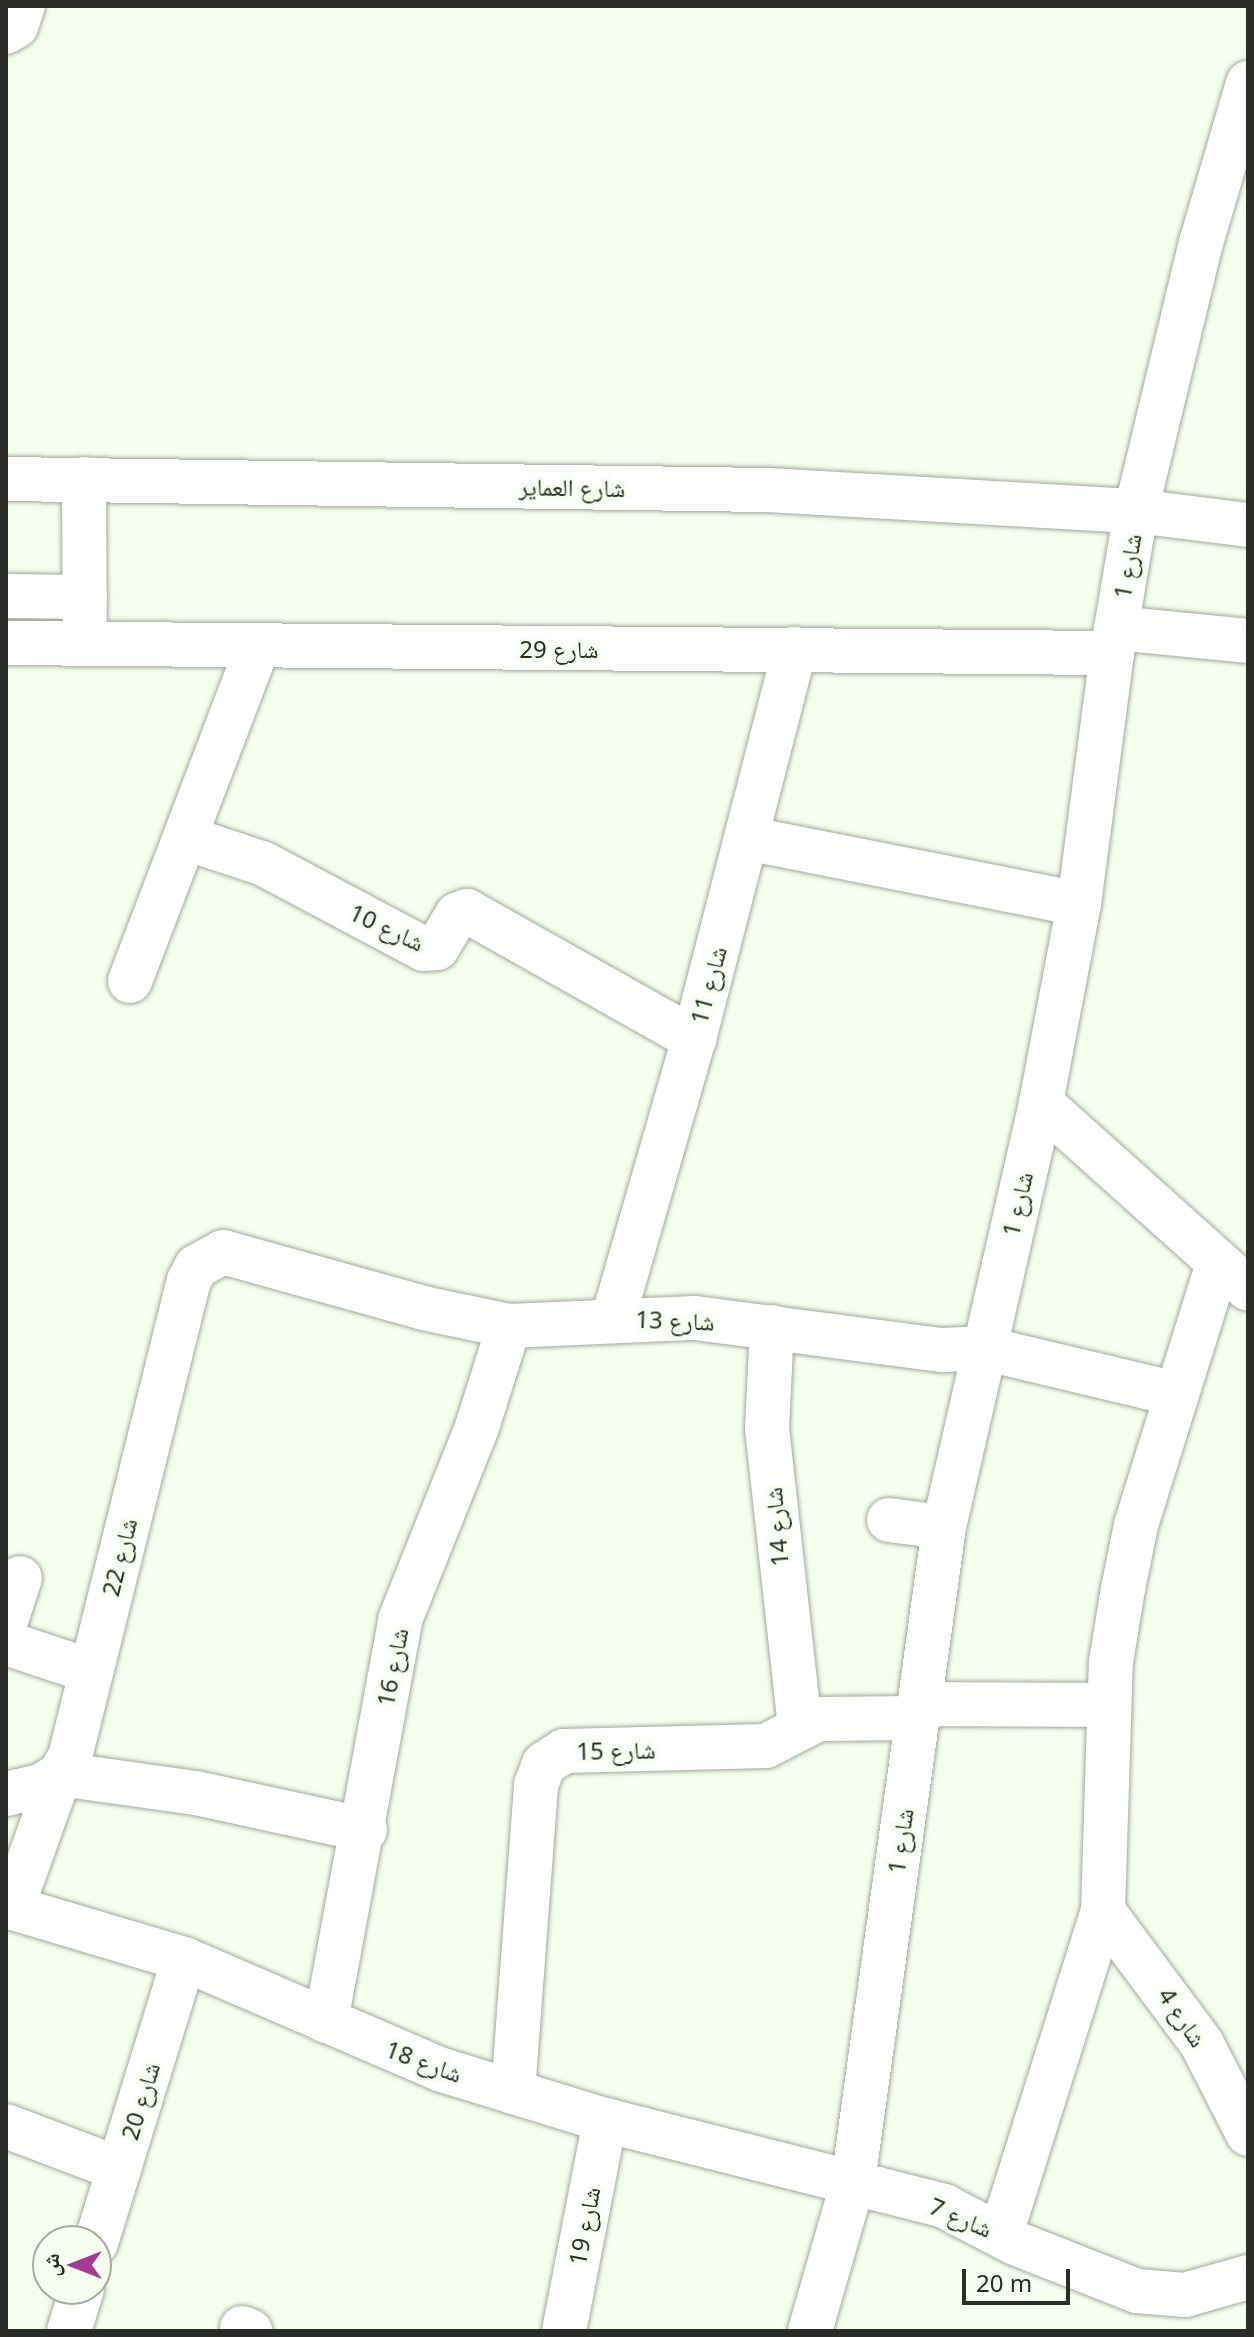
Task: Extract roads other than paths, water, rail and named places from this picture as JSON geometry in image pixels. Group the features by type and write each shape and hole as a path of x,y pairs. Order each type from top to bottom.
{"street":[{"path":"6,32 16,26 23,6"},
{"name":"شارع 1","path":"810,2331 853,2182 944,1527 1041,1103 1079,904 1114,640 1136,511 1201,243 1248,83"},
{"name":"شارع العماير","path":"6,479 768,490 1136,511 1248,525"},
{"path":"84,479 85,644"},
{"path":"6,596 85,597"},
{"name":"شارع 29","path":"6,643 257,648 795,649 1114,640 1248,641"},
{"path":"130,981 257,648"},
{"name":"شارع 11","path":"613,1319 694,1039 795,649"},
{"name":"شارع 10","path":"186,838 264,864 424,949 437,948 457,915 467,911 694,1039"},
{"path":"746,838 1079,904"},
{"path":"1001,2234 1103,1911 1111,1662 1136,1525 1176,1394 1233,1276 1041,1103"},
{"name":"شارع 13","path":"189,1281 208,1257 239,1253 423,1308 509,1326 613,1319 695,1318 943,1350 983,1348 1176,1394"},
{"name":"شارع 22","path":"9,1907 60,1774 70,1757 189,1281"},
{"name":"شارع 16","path":"326,2021 365,1830 388,1667 400,1620 472,1439 509,1326"},
{"name":"شارع 14","path":"772,1327 767,1428 800,1726"},
{"path":"889,1520 944,1527"},
{"path":"6,1621 20,1578"},
{"path":"6,1643 90,1671"},
{"name":"شارع 15","path":"513,2092 536,1785 544,1764 564,1751 766,1746 818,1719 920,1711 1109,1705"},
{"path":"6,1794 41,1786 60,1774 196,1793 365,1830"},
{"name":"شارع 18","path":"9,1907 184,1959 405,2056 513,2092 605,2120 853,2182"},
{"name":"شارع 4","path":"1103,1911 1202,2044 1248,2134"},
{"name":"شارع 20","path":"102,2225 184,1959"},
{"name":"شارع 19","path":"564,2331 605,2120"},
{"path":"6,2126 119,2169"},
{"name":"شارع 7","path":"853,2182 944,2206 1001,2234 1137,2291 1185,2295 1248,2277"},
{"path":"69,2331 77,2305"}]}
